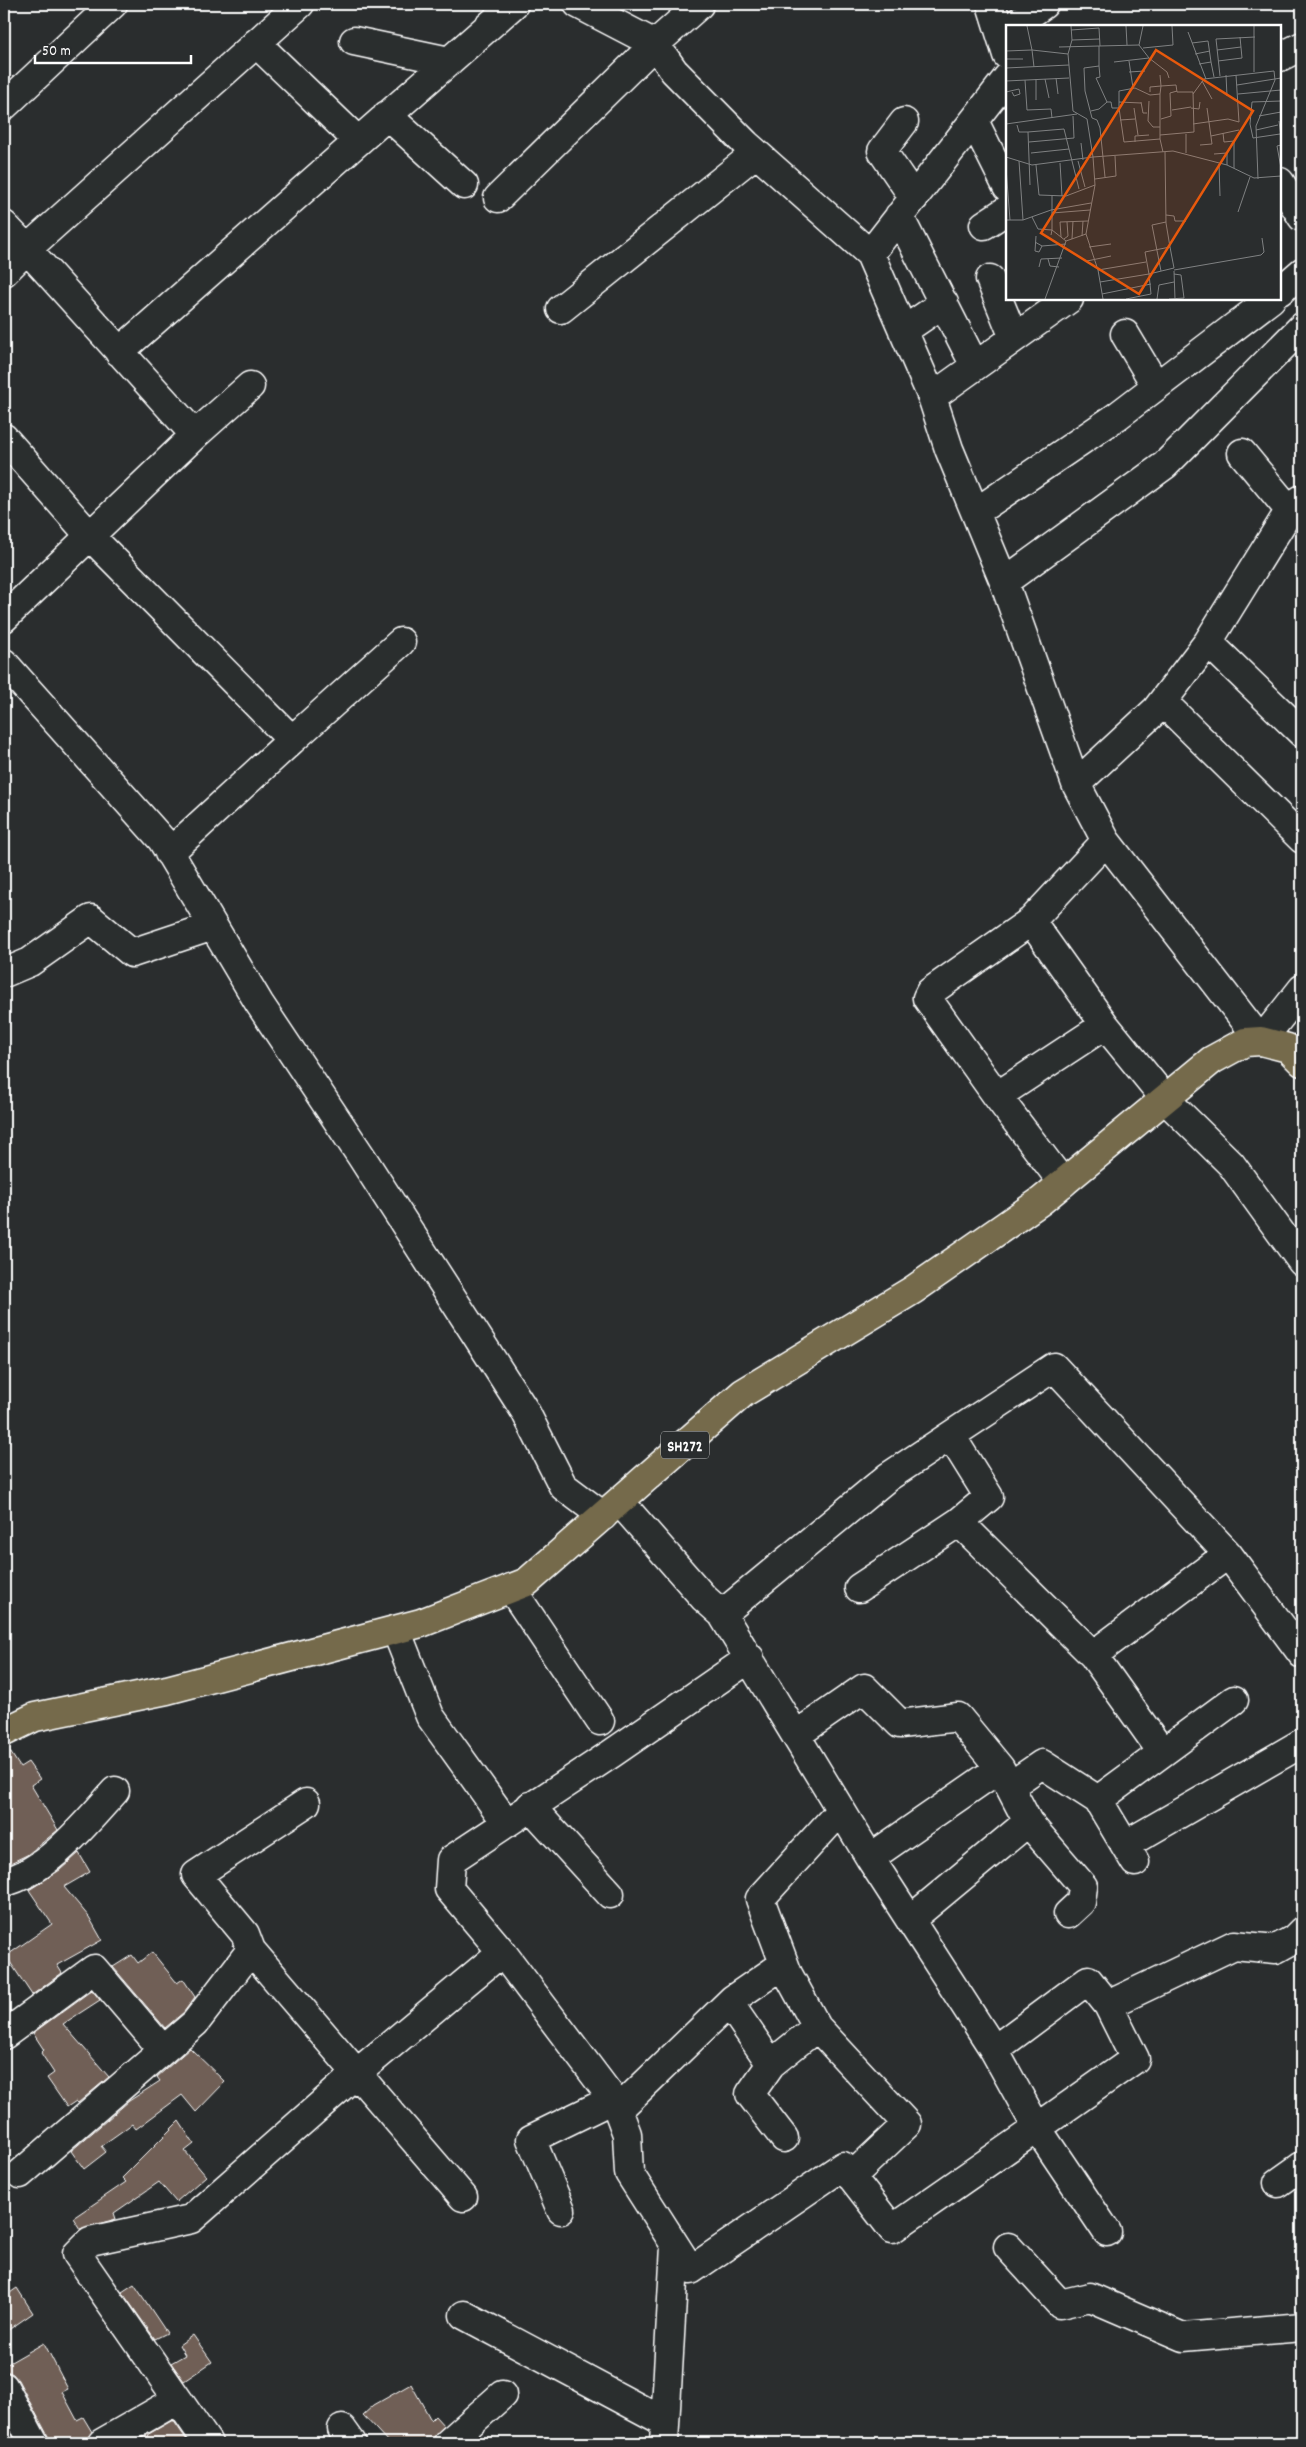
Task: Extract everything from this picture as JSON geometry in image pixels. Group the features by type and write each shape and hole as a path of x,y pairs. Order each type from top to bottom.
{"main road":[{"name":"SH272","path":"5,1730 35,1717 168,1690 421,1623 527,1582 612,1510 743,1393 913,1290 1041,1201 1166,1100 1212,1060 1245,1042 1262,1041 1288,1048 1302,1062"}],"street":[{"path":"4,106 113,4"},
{"path":"4,272 27,249 300,4"},
{"path":"119,352 514,4"},
{"path":"578,4 655,44 674,71 756,153 870,254 932,397 949,449 1004,582 1076,784 1106,841 1262,1041 1302,989"},
{"path":"991,4 1006,35"},
{"path":"1020,25 1044,4"},
{"path":"498,198 655,44 699,5"},
{"path":"354,41 450,61"},
{"path":"256,43 358,141"},
{"path":"1281,56 1302,46"},
{"path":"870,254 1006,79"},
{"path":"387,115 464,186"},
{"path":"974,121 1006,185"},
{"path":"904,122 882,151 907,207 944,303 976,366"},
{"path":"561,309 756,153"},
{"path":"1289,184 1302,217"},
{"path":"984,225 1006,211"},
{"path":"4,225 194,435"},
{"path":"990,279 1014,338"},
{"path":"932,397 1068,300"},
{"path":"976,512 1116,416 1266,300"},
{"path":"904,331 944,303"},
{"path":"1004,582 1165,465 1302,327"},
{"path":"1125,334 1156,386"},
{"path":"4,618 194,435 250,386"},
{"path":"4,438 90,536 292,740"},
{"path":"1076,784 1163,702 1208,642 1296,505 1242,454"},
{"path":"169,853 401,642"},
{"path":"1208,642 1302,733"},
{"path":"4,663 162,840 260,1003 525,1411 563,1486 612,1510 722,1614 870,1858 994,2050 1038,2128 1107,2232"},
{"path":"1163,702 1302,840"},
{"path":"1063,1183 997,1096 927,998 930,992 1030,921 1106,841"},
{"path":"4,973 30,962 91,919 132,953 213,926"},
{"path":"1030,921 1105,1025 1166,1100 1231,1164 1302,1262"},
{"path":"997,1096 1105,1025"},
{"path":"722,1614 888,1477 1054,1367 1228,1554 1302,1654"},
{"path":"859,1588 960,1522 988,1496 950,1436"},
{"path":"960,1522 1093,1655 1162,1752"},
{"path":"1093,1655 1228,1554"},
{"path":"510,1588 600,1721"},
{"path":"396,1630 430,1716 506,1822"},
{"path":"750,1658 611,1754 451,1860 449,1889 502,1952 615,2105 627,2134 629,2173 691,2270 843,2166 892,2229 1135,2059 1108,2005 1088,1980 994,2050"},
{"path":"796,1735 864,1688 900,1724 958,1717 1005,1777 1028,1822 1083,1886 1081,1902 1068,1914"},
{"path":"1098,1800 1234,1700"},
{"path":"870,1858 1005,1777 1042,1764 1098,1800 1130,1853 1302,1743"},
{"path":"4,1882 13,1880 41,1863 69,1840 115,1791"},
{"path":"306,1803 196,1875 245,1934 251,1950 463,2197"},
{"path":"530,1806 610,1894"},
{"path":"841,1810 760,1899 784,1964 817,2027 906,2124 851,2177"},
{"path":"910,1920 1028,1822"},
{"path":"1108,2005 1234,1945 1276,1949 1300,1938"},
{"path":"20,2174 195,2023 251,1950"},
{"path":"208,2443 77,2254 90,2241 191,2219 357,2073 502,1952"},
{"path":"561,2210 531,2139 615,2105 729,2003 784,1964"},
{"path":"4,2035 94,1969 163,2050"},
{"path":"729,2003 770,2064"},
{"path":"784,2138 750,2094 770,2064 817,2027"},
{"path":"1278,2184 1302,2166"},
{"path":"464,2315 665,2433 675,2246"},
{"path":"1008,2248 1060,2304 1090,2297 1183,2337 1302,2327"},
{"path":"4,2387 34,2443"},
{"path":"448,2443 502,2395"},
{"path":"102,2443 177,2400"}],"building":[{"path":"4,1747 7,1747 20,1767 28,1762 40,1779 31,1785 58,1830 27,1855 4,1866"},
{"path":"79,1853 90,1872 64,1887 89,1917 102,1940 57,1965 62,1973 32,1995 6,1956 52,1924 29,1890 60,1870"},
{"path":"152,1952 177,1983 183,1979 195,1997 184,2012 165,2028 113,1967 132,1955 138,1963"},
{"path":"92,1990 100,2000 63,2024 109,2077 78,2103 76,2101 67,2107 47,2078 54,2073 41,2053 44,2050 33,2033"},
{"path":"190,2048 225,2082 196,2112 182,2095 136,2129 132,2124 101,2146 106,2152 84,2169 71,2151 129,2101 160,2081 157,2077"},
{"path":"179,2121 194,2144 185,2151 206,2176 176,2202 159,2182 114,2213 116,2219 80,2229 73,2218 126,2182 122,2178"},
{"path":"134,2284 167,2333 155,2339 122,2292"},
{"path":"17,2288 33,2313 4,2333 4,2297"},
{"path":"193,2335 212,2362 184,2381 171,2363 185,2355 179,2345"},
{"path":"44,2343 68,2389 62,2392 77,2420 83,2417 92,2432 86,2443 50,2443 18,2380 13,2374 4,2370 4,2366"},
{"path":"411,2384 431,2420 435,2416 444,2426 433,2438 433,2443 389,2443 363,2415 374,2405"},
{"path":"173,2420 189,2443 133,2443"}]}
